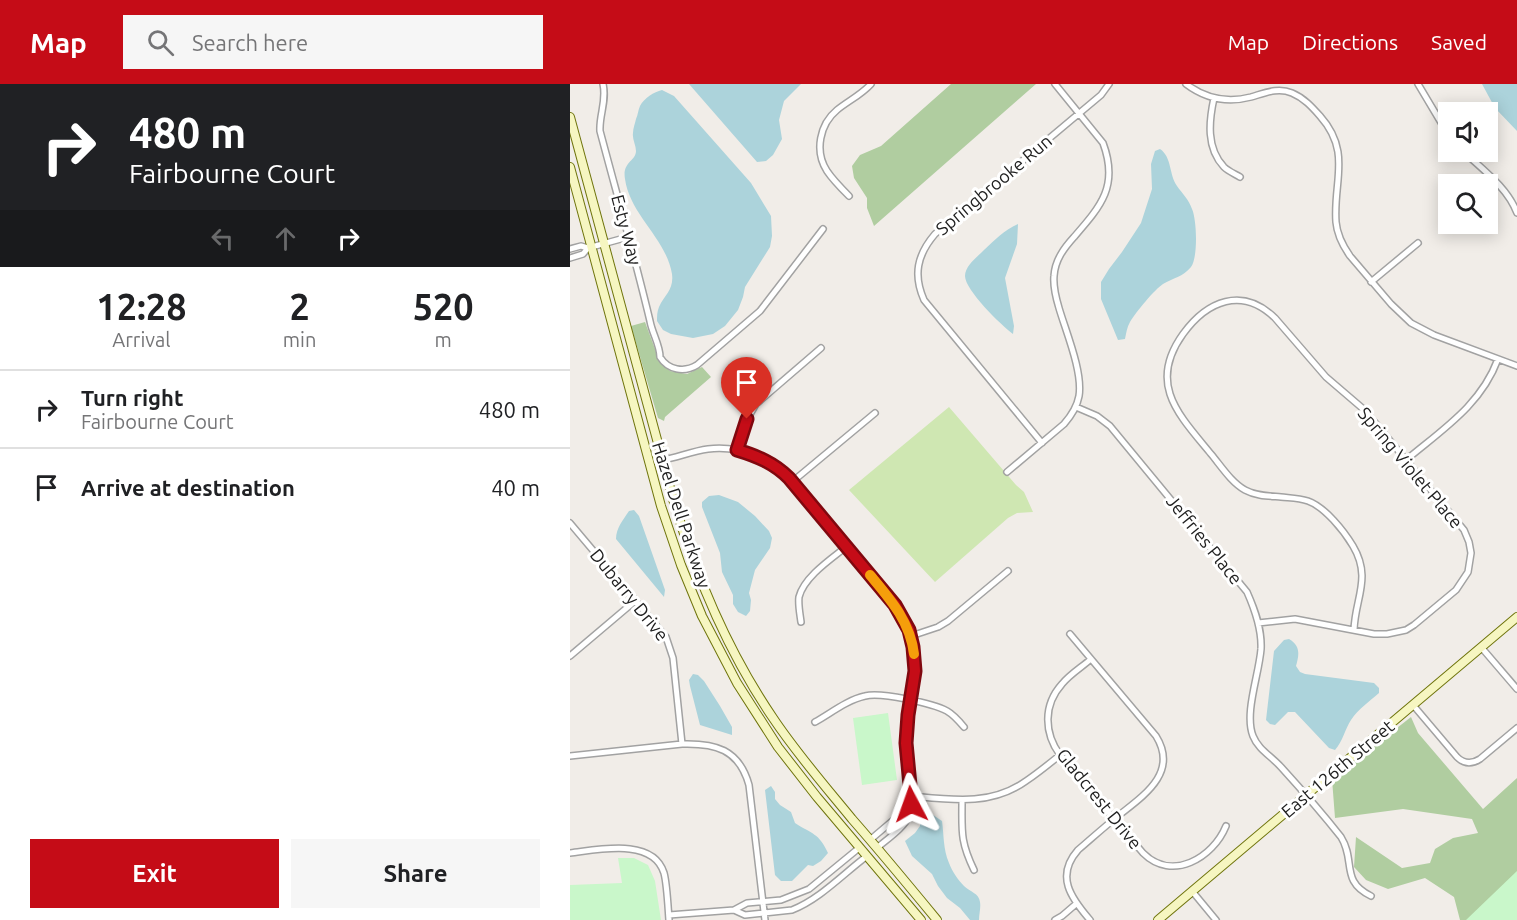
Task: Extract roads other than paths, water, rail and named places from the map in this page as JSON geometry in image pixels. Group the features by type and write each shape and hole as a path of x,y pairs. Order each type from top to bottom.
{"main road":[{"name":"Hazel Dell Parkway","path":"570,117 678,516 700,579 749,680 771,716 806,763 937,920"},
{"name":"Hazel Dell Parkway","path":"570,167 590,248 664,515 681,565 716,646 754,711 790,763 921,920"},
{"name":"East 126th Street","path":"1158,920 1517,617"}],"street":[{"name":"Esty Way","path":"603,84 605,97 600,131 650,322 663,362 674,368 687,370 697,366 755,316 823,229"},
{"path":"849,196 824,165 820,153 822,132 832,115 871,84"},
{"path":"1007,472 1064,424 1076,407 1079,378 1056,296 1053,281 1054,270 1064,249 1102,199 1110,178 1108,155 1103,143 1055,84"},
{"name":"Springbrooke Run","path":"1042,443 924,300 918,285 919,263 922,252 935,234 1101,95 1109,84"},
{"path":"1186,84 1214,98 1227,100 1239,100 1272,91 1288,91 1304,100 1323,120 1334,137 1338,150 1336,224 1339,237 1350,256 1391,304 1417,326 1434,336 1517,366"},
{"path":"1418,84 1438,118"},
{"path":"1214,98 1209,131 1212,144 1223,166 1240,177"},
{"path":"1475,162 1511,200 1517,213"},
{"path":"570,258 583,254 590,248 628,237"},
{"path":"1371,282 1418,243"},
{"path":"570,249 581,246 590,248"},
{"name":"Spring Violet Place","path":"1258,623 1295,619 1374,634 1406,630 1456,590 1468,572 1471,553 1464,530 1361,407 1326,377 1269,312 1254,303 1230,300 1207,308 1185,331 1172,352 1168,366 1171,400 1180,417 1239,486 1255,494 1310,502 1326,513 1347,537 1358,555 1363,583 1354,630"},
{"path":"737,450 745,423 756,404 822,348"},
{"path":"1406,460 1471,404 1489,380 1498,359"},
{"name":"Jeffries Place","path":"1076,407 1097,416 1110,426 1247,591 1258,623 1261,649 1250,718 1252,735 1257,745 1280,765 1336,831 1346,846 1352,879 1358,888 1371,896"},
{"path":"792,482 875,413"},
{"path":"663,460 709,449 737,450 756,455 770,463 792,482 895,605 904,620 911,636 915,671 906,743 910,806 905,823 877,848"},
{"name":"Dubarry Drive","path":"570,523 666,637 673,658 679,744"},
{"path":"801,622 799,597 806,583 846,547"},
{"path":"911,636 938,627 948,621 1008,571"},
{"path":"570,656 635,601"},
{"path":"1070,634 1156,736 1163,754 1162,770 1156,782 1078,850 1072,858 1067,870 1067,885 1071,897 1090,920"},
{"path":"1481,647 1517,689"},
{"name":"Gladcrest Drive","path":"1091,659 1062,683 1051,702 1048,729 1060,755 1146,857 1157,863 1172,867 1185,865 1200,857 1218,841 1226,826"},
{"path":"816,722 862,697 876,695 946,710 964,727"},
{"path":"1413,705 1456,757 1464,762 1474,762 1480,759 1517,728"},
{"path":"570,756 679,744 716,747 731,755 744,771 749,785 765,920"},
{"path":"911,796 962,801 980,800 1003,794 1025,782 1060,755"},
{"path":"962,801 962,838 964,849 974,870"},
{"path":"870,840 910,806"},
{"path":"570,853 619,848 639,850 651,856 664,872 669,918 734,910 747,903 781,900 809,889 859,848"},
{"path":"734,910 745,915 792,910 819,895 867,856"},
{"path":"1192,891 1216,920"},
{"path":"1055,920 1076,904"}],"water":[{"path":"689,84 801,84 784,101 779,120 782,139 773,155 766,161 757,162"},
{"path":"1482,84 1517,84 1517,131 1498,111 1498,102 1492,102"},
{"path":"662,90 674,96 751,183 771,216 770,247 745,287 738,310 725,326 713,334 693,338 671,334 663,330 657,321 659,307 672,284 672,274 663,249 628,192 625,179 625,169 634,157 636,149 633,131 639,108 647,98"},
{"path":"1160,149 1167,157 1174,182 1194,214 1195,256 1188,270 1163,284 1151,296 1130,322 1125,339 1118,340 1101,299 1101,282 1141,223 1152,189 1151,164 1155,151"},
{"path":"1018,224 1017,244 1005,278 1014,326 1013,334 977,298 965,276 967,269 975,259 1008,229"},
{"path":"719,495 738,502 755,516 769,531 772,538 770,548 755,570 749,593 750,611 746,616 738,612 733,604 733,595 722,572 720,553 702,507 702,502 709,496"},
{"path":"634,510 639,516 665,590 664,597 616,539 622,521 629,511"},
{"path":"1289,639 1297,648 1296,666 1300,672 1374,683 1379,688 1379,693 1351,720 1335,750 1329,748 1295,712 1288,712 1275,725 1266,720 1274,651 1284,640"},
{"path":"693,674 698,675 704,681 720,706 732,727 732,735 700,725 689,680"},
{"path":"771,786 775,792 775,799 791,812 795,823 818,838 828,853 813,866 808,865 792,881 781,881 775,875 765,790"},
{"path":"930,813 942,821 946,852 953,872 979,899 979,920 970,920 947,898 932,874 912,856 905,841 920,826 920,819"}]}
